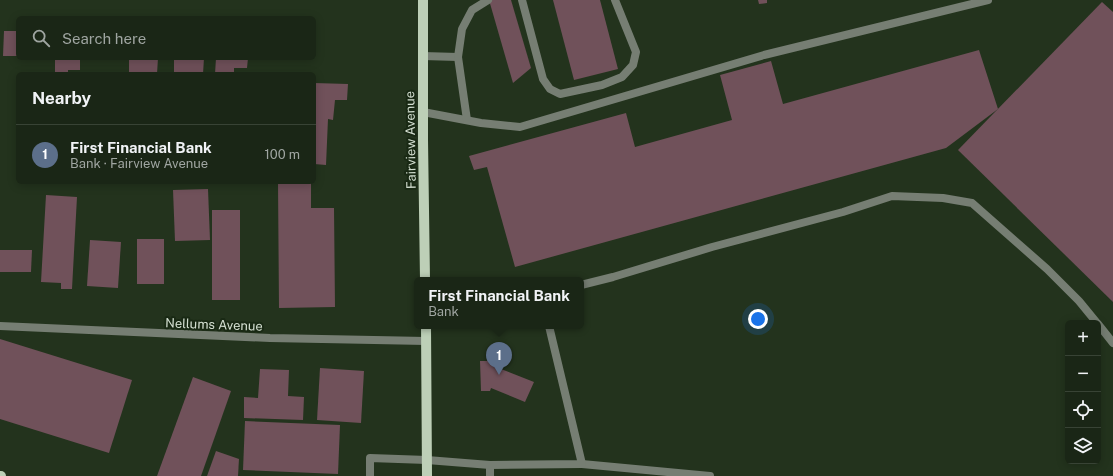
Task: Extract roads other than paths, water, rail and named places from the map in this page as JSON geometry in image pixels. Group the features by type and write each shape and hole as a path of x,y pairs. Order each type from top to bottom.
{"main road":[{"name":"Fairview Avenue","path":"423,0 425,277"},
{"path":"426,329 427,476"}],"street":[{"path":"467,120 458,57 462,29 472,10 488,0"},
{"path":"522,0 543,79 550,89 560,94 602,85 622,77 633,65 636,52 615,0"},
{"path":"423,112 481,123 520,127 764,55 988,0"},
{"path":"423,56 458,57"},
{"path":"584,284 712,247 843,212 892,196 943,198 972,203 1047,269 1095,320"},
{"name":"Nellums Avenue","path":"0,326 270,338 426,341"},
{"path":"1101,327 1113,343"},
{"path":"550,329 582,464"},
{"path":"370,476 370,458 427,460 490,465 582,464 686,475 710,476"},
{"path":"490,465 490,476"}],"place":[{"name":"First Financial Bank","path":"499,375"}]}
